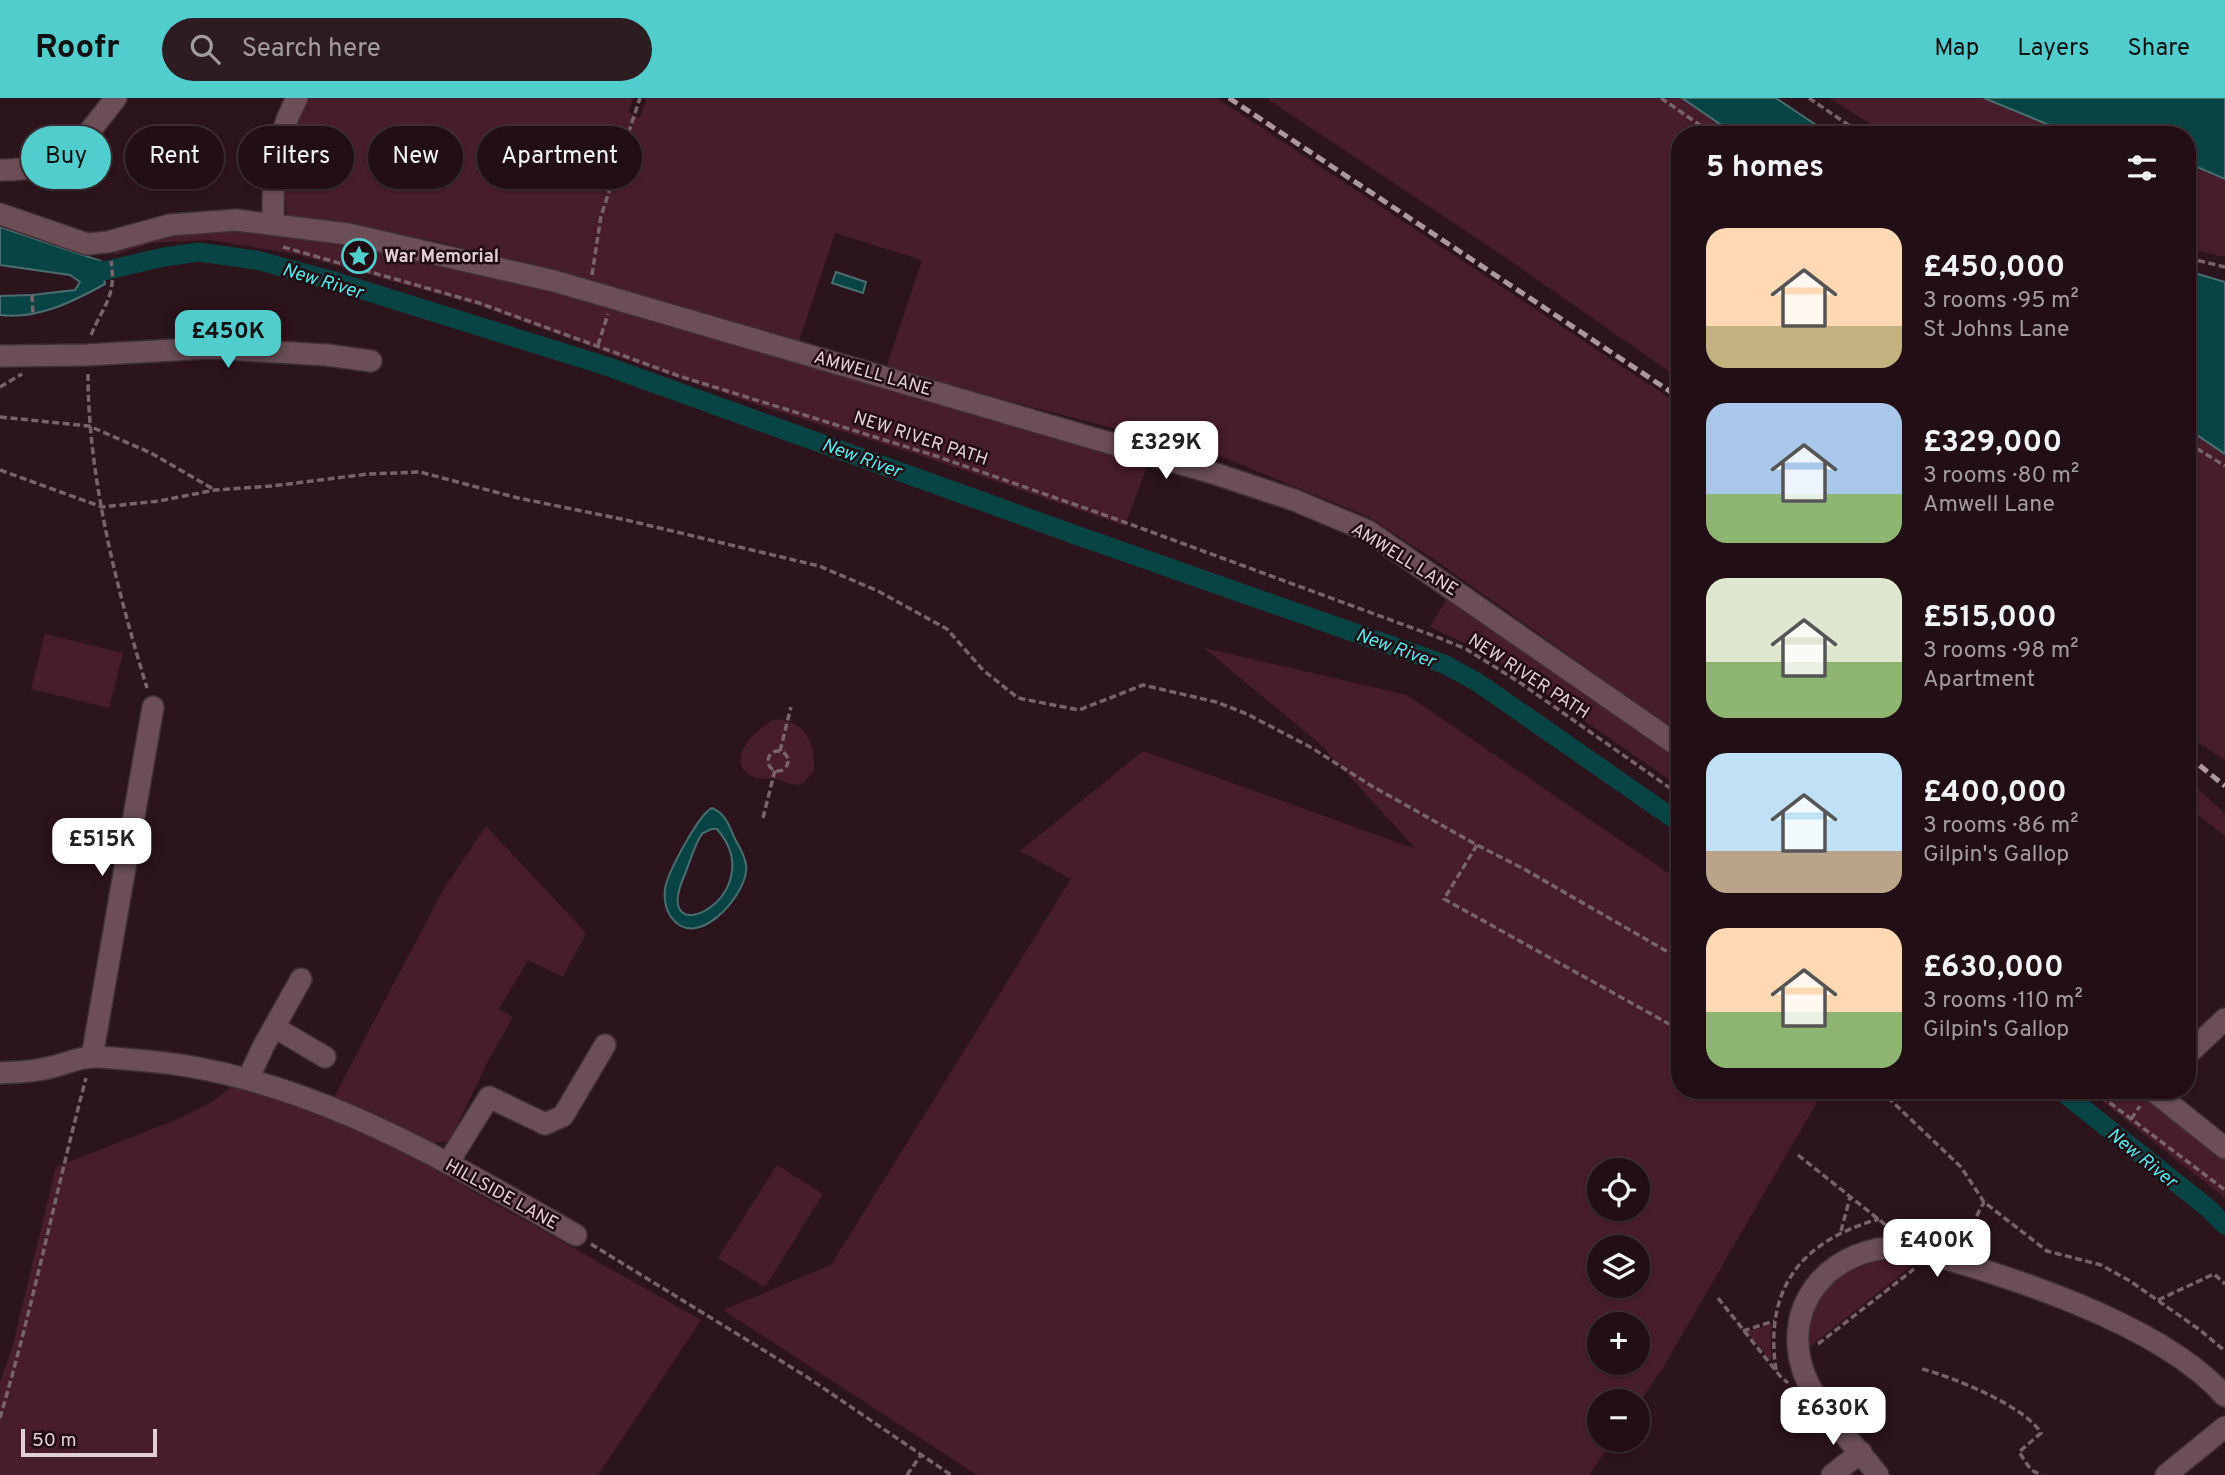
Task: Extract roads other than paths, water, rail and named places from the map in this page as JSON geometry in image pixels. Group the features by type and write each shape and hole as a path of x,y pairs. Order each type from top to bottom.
{"street":[{"path":"0,170 26,170 49,163 72,150 116,98"},
{"path":"273,234 276,152 297,98"},
{"name":"AMWELL LANE","path":"0,214 87,244 108,242 170,225 236,220 273,234 348,234 590,291 1216,474 1294,500 1368,531 1671,741"},
{"path":"0,356 86,355 209,348 327,355 371,361"},
{"path":"92,1057 153,707"},
{"path":"248,1079 301,979"},
{"path":"2196,1046 2225,1019"},
{"path":"274,1027 325,1057"},
{"path":"448,1163 489,1097 545,1124 563,1116 606,1045"},
{"name":"HILLSIDE LANE","path":"0,1073 44,1069 92,1057 170,1062 248,1079 340,1110 448,1163 576,1235"},
{"path":"2163,1099 2225,1148"},
{"path":"1878,1475 1813,1391 1800,1358 1800,1325 1804,1308 1818,1283 1842,1261 1867,1250 1894,1247 1932,1255 2025,1284 2138,1332 2193,1366 2225,1396"},
{"path":"2166,1475 2225,1427"},
{"path":"1832,1475 1861,1452"}],"water":[{"path":"1682,98 1776,98 1818,126 1723,126"},
{"path":"1984,98 2225,98 2225,179 2196,166 2196,126 2052,126"},
{"path":"0,227 101,261 105,284 55,308 28,315 0,315 0,296 75,290 80,282 70,275 0,265"},
{"path":"836,272 866,282 863,293 832,283"},
{"path":"2196,273 2225,282 2225,454 2196,434"},
{"path":"712,808 726,820 744,858 746,872 737,895 717,917 705,925 693,928 681,926 671,917 666,904 667,881 693,830","holes":["717,829 731,854 731,876 722,895 708,908 694,915 682,912 678,899 695,847 702,834"]}],"waterway":[{"name":"New River","path":"79,266 104,271 199,252 256,260 334,281 606,366 1444,664 1477,682 1671,817"},
{"name":"New River","path":"2071,1099 2208,1208 2225,1225"}],"railway":[{"path":"1229,98 1671,392"},
{"path":"2196,762 2225,786"}],"place":[{"name":"War Memorial","path":"359,256"}]}
